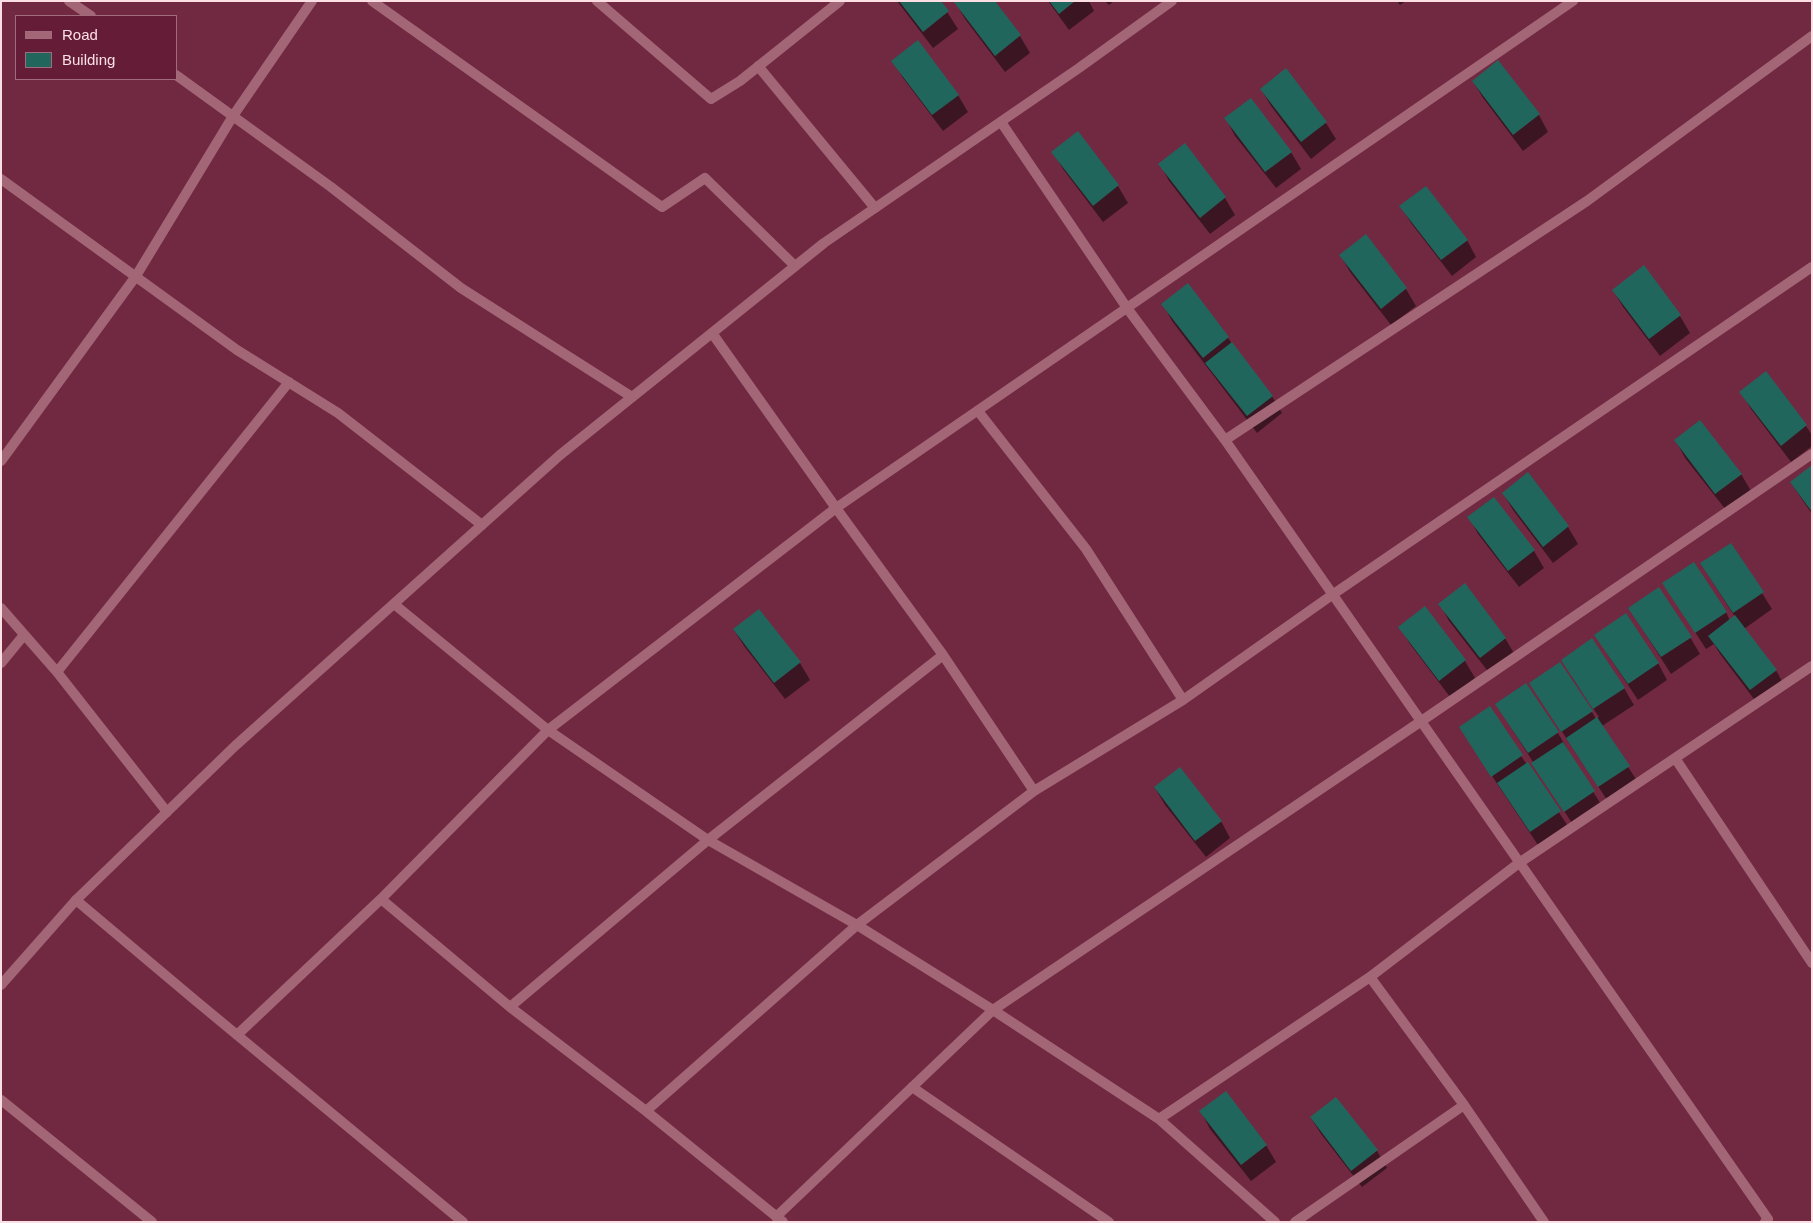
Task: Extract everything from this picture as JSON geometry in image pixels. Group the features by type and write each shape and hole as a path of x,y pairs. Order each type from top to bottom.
{"street":[{"path":"69,1 90,15"},
{"path":"1,461 136,276 233,116 312,1"},
{"path":"372,1 662,208 705,178 795,266"},
{"path":"597,1 710,99 740,81 840,1"},
{"path":"1,985 76,900 235,746 560,456 824,243 1080,68 1172,1"},
{"path":"237,1035 382,899 548,730 836,508 1573,1"},
{"path":"1225,440 1587,201 1812,36"},
{"path":"758,66 875,208"},
{"path":"178,76 331,188 461,288 632,397"},
{"path":"1001,122 1127,308 1225,440 1768,1221"},
{"path":"1,179 237,350 338,413 482,525"},
{"path":"646,1111 856,926 1034,791 1183,700 1812,266"},
{"path":"712,333 943,656 1034,791"},
{"path":"57,672 289,382"},
{"path":"978,411 1086,549 1183,700"},
{"path":"382,899 510,1007 646,1111 780,1219 912,1087 993,1010 1420,722 1812,454"},
{"path":"394,604 548,730 708,840 856,926 993,1010 1159,1120 1275,1222"},
{"path":"1,608 57,672 167,812"},
{"path":"1,663 24,635"},
{"path":"510,1007 708,840 943,656"},
{"path":"1159,1120 1370,977 1519,863 1812,666"},
{"path":"1675,758 1812,963"},
{"path":"76,900 463,1222"},
{"path":"1370,977 1464,1105 1544,1222"},
{"path":"912,1087 1109,1222"},
{"path":"1,1100 152,1222"},
{"path":"1295,1222 1464,1105"}],"building":[{"path":"899,1 941,1 949,11 923,32"},
{"path":"953,1 995,1 1021,35 995,56"},
{"path":"1049,1 1075,1 1059,14"},
{"path":"918,40 959,95 932,115 891,61"},
{"path":"1498,60 1540,114 1513,135 1472,81"},
{"path":"1286,68 1327,122 1301,142 1260,89"},
{"path":"1251,98 1292,152 1265,172 1224,118"},
{"path":"1078,131 1119,185 1093,206 1051,152"},
{"path":"1185,143 1226,197 1200,218 1158,164"},
{"path":"1426,186 1468,240 1441,260 1399,206"},
{"path":"1366,234 1407,288 1381,309 1339,255"},
{"path":"1644,265 1681,315 1649,339 1612,290"},
{"path":"1188,283 1229,337 1203,358 1161,304"},
{"path":"1232,342 1273,396 1247,416 1205,363"},
{"path":"1766,371 1807,425 1781,446 1739,392"},
{"path":"1700,420 1742,474 1715,494 1674,440"},
{"path":"1812,465 1812,512 1790,482"},
{"path":"1528,472 1569,526 1543,547 1502,493"},
{"path":"1494,497 1535,550 1508,571 1467,517"},
{"path":"1731,543 1764,592 1733,613 1700,563"},
{"path":"1694,562 1727,612 1695,633 1662,583"},
{"path":"1465,583 1506,638 1480,658 1438,604"},
{"path":"1659,587 1692,637 1661,657 1628,608"},
{"path":"1425,606 1466,660 1439,681 1398,627"},
{"path":"759,609 801,662 774,683 733,629"},
{"path":"1626,613 1659,663 1628,684 1594,635"},
{"path":"1735,615 1777,670 1750,690 1708,636"},
{"path":"1592,638 1625,688 1593,709 1561,660"},
{"path":"1560,662 1593,711 1561,732 1529,683"},
{"path":"1526,683 1559,732 1528,753 1495,704"},
{"path":"1490,706 1523,755 1491,777 1459,727"},
{"path":"1597,717 1630,766 1598,787 1566,738"},
{"path":"1563,742 1595,791 1564,812 1531,763"},
{"path":"1528,762 1561,811 1530,832 1497,783"},
{"path":"1180,767 1222,821 1195,841 1154,787"},
{"path":"1226,1091 1267,1145 1241,1165 1199,1111"},
{"path":"1336,1097 1378,1150 1351,1171 1310,1117"}]}
